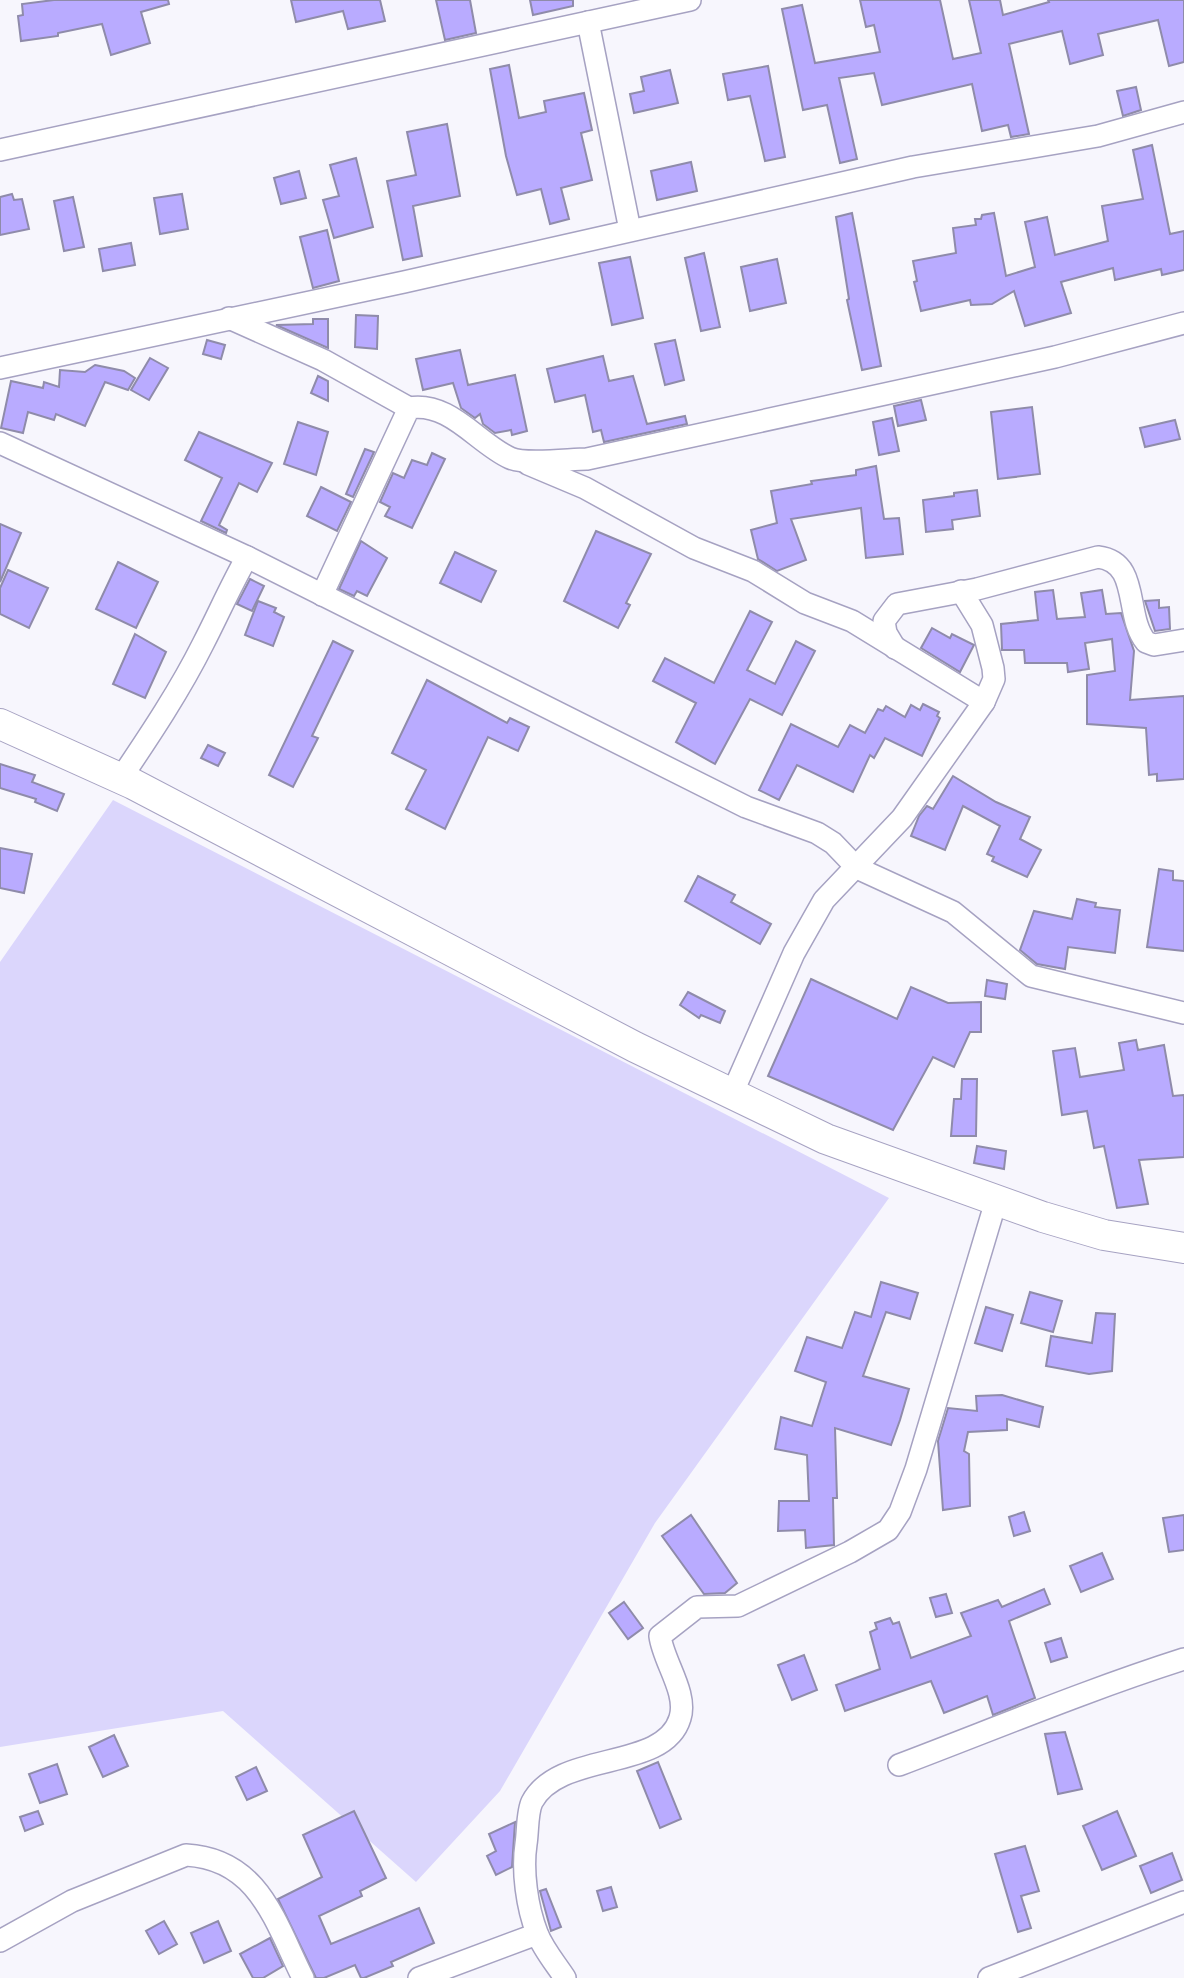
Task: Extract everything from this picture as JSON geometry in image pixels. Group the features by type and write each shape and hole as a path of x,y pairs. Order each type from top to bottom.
{"street":[{"path":"0,150 690,0"},
{"path":"588,22 631,230"},
{"path":"0,368 913,167 1098,135 1184,112"},
{"path":"229,318 323,360 409,408 420,406 446,414 512,460 587,459 1055,357 1184,323"},
{"path":"322,594 409,408"},
{"path":"0,443 247,557 746,807 817,833 833,843 857,868 953,912 1031,976 1184,1013"},
{"path":"580,486 587,459"},
{"path":"519,460 580,486 694,548 753,571 804,603 852,621 984,702"},
{"path":"121,778 202,645 223,598 247,557"},
{"path":"895,648 886,633 884,621 897,604 1098,557 1108,558 1124,570 1143,639 1154,645 1184,640"},
{"path":"732,1094 806,932 824,900 857,868 909,808 984,702 994,679 993,668 982,625 961,591"},
{"path":"0,724 121,778 351,897 414,933 826,1139 996,1201 1104,1235 1184,1248"},
{"path":"565,1978 537,1934 529,1901 524,1855 532,1802 549,1784 578,1769 650,1749 669,1736 680,1718 680,1700 660,1636 697,1607 738,1606 850,1552 888,1530 900,1512 996,1201"},
{"path":"899,1765 996,1729 1032,1711 1093,1693 1112,1682 1184,1659"},
{"path":"0,1941 72,1901 186,1855 201,1856 221,1861 243,1873 260,1892 303,1978"},
{"path":"989,1978 1184,1902"},
{"path":"419,1978 537,1934"}],"shaded area":[{"path":"113,800 889,1198 655,1523 500,1791 416,1882 223,1711 0,1747 0,962"}],"building":[{"path":"54,0 168,0 169,4 141,12 150,43 111,55 102,24 58,33 58,36 21,41 18,16 23,15 22,4"},
{"path":"291,0 380,0 385,21 348,29 343,11 296,22"},
{"path":"436,0 470,0 476,33 445,40"},
{"path":"530,0 573,0 573,6 533,15"},
{"path":"860,0 940,0 953,59 981,53 969,0 1000,0 1003,15 1049,2 1048,0 1184,0 1184,62 1169,66 1158,20 1098,34 1103,55 1070,64 1062,31 1009,44 1029,134 1011,137 1008,125 982,131 972,84 882,105 874,73 839,78 857,159 840,163 827,105 803,110 782,9 802,5 815,63 880,52 874,25 866,27"},
{"path":"509,65 519,118 546,112 544,101 584,93 592,130 581,133 592,180 561,188 569,219 550,224 541,189 517,195 506,156 490,69"},
{"path":"768,66 785,157 765,161 750,96 728,100 723,74"},
{"path":"670,70 678,103 634,113 630,94 644,91 641,77"},
{"path":"1136,87 1141,110 1123,116 1117,91"},
{"path":"447,124 460,196 413,206 422,256 403,260 387,181 416,175 407,132"},
{"path":"1152,145 1170,234 1184,231 1184,270 1162,275 1161,269 1115,280 1113,268 1061,282 1071,313 1025,326 1014,291 992,304 971,305 970,300 921,311 914,282 917,281 913,261 956,253 953,228 976,225 975,219 981,219 982,215 994,213 1006,276 1035,267 1025,222 1047,217 1055,255 1108,241 1102,206 1143,199 1133,150"},
{"path":"356,158 373,227 334,238 323,200 339,196 330,165"},
{"path":"691,162 697,191 657,200 651,171"},
{"path":"299,171 306,198 281,204 274,178"},
{"path":"12,194 14,200 22,199 29,229 0,235 0,197"},
{"path":"182,194 188,229 160,234 154,198"},
{"path":"73,197 84,247 64,251 54,201"},
{"path":"852,213 881,366 862,370 847,300 849,299 836,217"},
{"path":"327,230 339,281 313,288 300,237"},
{"path":"131,243 135,265 103,271 99,249"},
{"path":"704,253 720,327 701,331 685,258"},
{"path":"630,257 643,318 612,325 599,263"},
{"path":"777,259 786,303 750,311 741,267"},
{"path":"356,315 378,316 377,349 355,347"},
{"path":"313,319 328,319 328,348 276,325 313,324"},
{"path":"207,340 225,345 221,359 203,354"},
{"path":"675,340 684,380 665,385 655,344"},
{"path":"460,350 468,385 515,375 527,431 512,435 511,430 495,433 483,424 480,414 475,418 461,408 453,383 423,390 416,359"},
{"path":"603,356 609,381 633,376 647,424 685,416 687,424 604,442 601,430 593,432 585,395 555,402 547,369"},
{"path":"150,358 168,368 149,400 131,390"},
{"path":"95,365 124,371 135,378 128,390 105,382 85,426 56,414 54,420 28,412 23,433 1,428 11,381 43,388 44,382 59,387 60,370 85,372"},
{"path":"318,376 328,381 328,401 311,393"},
{"path":"921,400 926,420 898,426 894,406"},
{"path":"1032,407 1040,474 998,479 991,412"},
{"path":"892,418 899,451 879,455 873,422"},
{"path":"1175,420 1180,439 1145,447 1140,428"},
{"path":"298,422 328,432 316,475 284,464"},
{"path":"199,432 272,463 257,492 239,483 219,525 227,530 226,533 201,521 222,478 185,460"},
{"path":"365,449 374,452 353,497 346,494"},
{"path":"432,453 445,459 412,528 385,516 390,507 380,502 393,473 404,478 412,460 427,465"},
{"path":"876,466 884,519 899,518 903,554 866,558 861,508 791,519 806,560 777,571 758,559 751,530 777,523 771,491 812,484 811,481 856,475 856,470"},
{"path":"321,487 351,502 337,531 307,516"},
{"path":"977,490 980,516 952,520 953,529 926,532 923,500"},
{"path":"0,524 21,533 0,582"},
{"path":"596,531 651,554 626,603 630,605 618,628 564,601"},
{"path":"361,541 387,558 367,596 357,591 354,596 339,589"},
{"path":"455,552 496,571 481,602 440,583"},
{"path":"118,562 158,582 136,628 96,609"},
{"path":"8,570 48,588 29,628 0,614 0,588"},
{"path":"250,579 264,586 252,611 237,604"},
{"path":"1053,590 1057,619 1085,617 1081,593 1102,590 1106,614 1121,613 1134,651 1130,700 1184,696 1184,779 1157,781 1157,774 1149,775 1146,728 1087,724 1087,675 1115,671 1112,639 1085,643 1089,669 1068,672 1067,663 1025,663 1024,650 1002,650 1001,624 1038,620 1035,592"},
{"path":"1159,600 1159,608 1169,607 1170,629 1155,631 1145,601"},
{"path":"258,601 276,608 274,612 284,617 273,646 245,635"},
{"path":"750,611 772,622 747,670 775,684 796,641 815,651 782,715 750,699 715,764 676,742 696,703 653,681 665,658 714,683"},
{"path":"932,628 950,638 952,634 974,645 960,672 921,648"},
{"path":"135,634 166,652 145,698 113,684"},
{"path":"333,641 353,651 312,736 318,738 293,787 269,775"},
{"path":"427,680 507,723 510,718 529,727 518,751 488,737 445,829 406,809 426,770 392,753"},
{"path":"923,704 939,712 937,716 940,718 922,756 885,738 874,758 870,755 853,792 797,765 779,800 759,790 791,724 838,747 850,725 865,733 878,709 883,711 886,706 905,717 911,705 920,710"},
{"path":"208,745 225,753 218,766 201,758"},
{"path":"0,764 35,775 32,782 64,794 57,811 35,802 36,799 0,788"},
{"path":"953,776 996,802 1030,817 1020,839 1041,850 1027,877 992,861 994,857 987,854 1000,826 963,806 945,850 911,836 919,816 927,806 933,809"},
{"path":"0,848 32,854 24,893 0,888"},
{"path":"1159,869 1173,871 1173,880 1184,881 1184,951 1147,947"},
{"path":"698,876 735,895 731,902 771,924 760,944 685,901"},
{"path":"1077,899 1096,903 1095,907 1120,910 1115,953 1068,947 1065,969 1037,964 1020,950 1034,911 1072,919"},
{"path":"811,979 897,1019 911,987 948,1003 981,1002 981,1032 970,1032 954,1067 933,1057 893,1130 768,1076"},
{"path":"987,980 1007,984 1005,999 985,996"},
{"path":"688,992 725,1011 720,1023 701,1015 699,1018 680,1005"},
{"path":"1136,1040 1138,1050 1164,1045 1173,1096 1184,1095 1184,1157 1139,1160 1148,1204 1117,1208 1104,1146 1094,1148 1087,1111 1062,1115 1053,1051 1075,1048 1080,1077 1124,1070 1119,1043"},
{"path":"962,1079 977,1079 976,1136 951,1136 954,1099 961,1099"},
{"path":"977,1146 1006,1151 1004,1169 974,1163"},
{"path":"881,1282 918,1293 910,1319 886,1312 863,1376 909,1389 891,1445 835,1428 837,1498 833,1498 834,1545 806,1548 805,1530 778,1531 779,1501 809,1501 807,1455 775,1449 781,1417 812,1426 826,1382 795,1371 807,1337 842,1348 855,1312 871,1317"},
{"path":"1030,1292 1062,1301 1053,1332 1021,1323"},
{"path":"986,1307 1013,1315 1002,1351 975,1343"},
{"path":"1096,1313 1115,1314 1112,1371 1089,1374 1046,1366 1051,1336 1092,1343"},
{"path":"1002,1395 1043,1407 1039,1427 1007,1419 1007,1430 968,1432 964,1451 969,1454 970,1506 943,1510 938,1441 948,1408 977,1411 976,1396"},
{"path":"1024,1512 1030,1531 1014,1536 1009,1517"},
{"path":"691,1515 737,1583 725,1593 704,1594 662,1536"},
{"path":"1184,1515 1184,1550 1169,1552 1163,1518"},
{"path":"1102,1553 1113,1579 1081,1592 1070,1566"},
{"path":"1044,1589 1050,1604 1009,1621 1035,1698 993,1715 987,1696 944,1713 931,1681 845,1711 836,1685 880,1669 870,1632 877,1629 875,1623 890,1618 893,1624 899,1622 911,1658 971,1636 961,1613 998,1600 1002,1607"},
{"path":"946,1594 952,1613 936,1617 930,1598"},
{"path":"624,1602 643,1628 628,1639 609,1613"},
{"path":"1061,1638 1067,1657 1051,1662 1045,1643"},
{"path":"804,1655 817,1690 792,1700 778,1665"},
{"path":"1065,1732 1082,1789 1058,1794 1045,1734"},
{"path":"114,1735 128,1766 103,1777 89,1747"},
{"path":"658,1762 681,1819 660,1828 637,1771"},
{"path":"57,1764 67,1794 40,1803 29,1774"},
{"path":"256,1767 267,1791 247,1800 236,1777"},
{"path":"38,1811 43,1824 25,1831 20,1817"},
{"path":"354,1811 386,1878 360,1891 362,1896 319,1916 331,1944 419,1908 434,1943 391,1962 393,1966 364,1978 361,1978 355,1965 324,1978 316,1978 278,1899 322,1877 303,1835"},
{"path":"1117,1811 1136,1856 1102,1870 1083,1826"},
{"path":"515,1822 512,1867 496,1875 487,1856 496,1851 489,1834"},
{"path":"1025,1846 1039,1891 1021,1896 1031,1928 1018,1932 995,1854"},
{"path":"1172,1853 1182,1880 1151,1893 1140,1866"},
{"path":"611,1887 617,1907 603,1911 597,1891"},
{"path":"546,1889 561,1927 551,1931 540,1891"},
{"path":"164,1921 177,1944 159,1954 146,1931"},
{"path":"218,1921 231,1951 204,1963 191,1933"},
{"path":"270,1938 283,1966 263,1978 253,1978 240,1954"}]}
